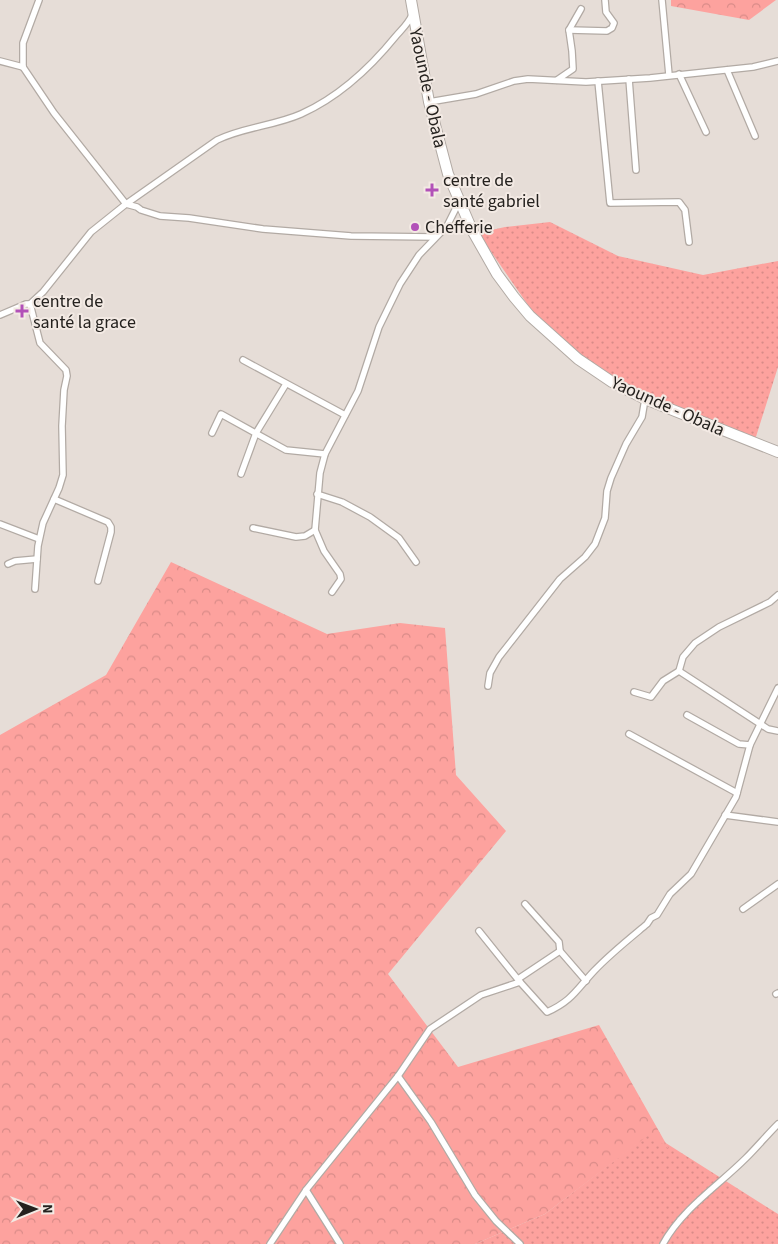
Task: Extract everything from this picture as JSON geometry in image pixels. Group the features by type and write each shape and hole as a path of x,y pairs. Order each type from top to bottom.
{"highway":[{"name":"Yaounde - Obala","path":"411,0 429,102 458,202 497,274 530,316 578,359 612,382 645,399 778,452"}],"street":[{"path":"39,0 23,43 23,68 54,113 126,204 160,216 198,219 263,229 351,236 436,237"},
{"path":"569,30 607,31 612,28 614,23 606,12 605,0"},
{"path":"662,0 669,75"},
{"path":"557,80 573,69 569,30 580,9"},
{"path":"0,314 30,304 43,292 91,232 126,204 216,140 302,114 331,97 363,73 409,23 413,13"},
{"path":"1,61 23,68"},
{"path":"429,102 476,94 514,81 629,79 753,67 778,61"},
{"path":"727,70 755,136"},
{"path":"679,74 706,132"},
{"path":"629,79 636,170"},
{"path":"598,81 610,203 680,202 685,210 689,242"},
{"path":"332,592 341,580 340,574 324,551 315,530 317,494 325,454 358,392 372,344 389,306 409,269 447,226 458,202"},
{"path":"30,304 40,343 66,370 67,376 64,390 62,426 63,475 42,523 35,589"},
{"path":"243,360 345,415"},
{"path":"241,474 256,433 286,384"},
{"path":"488,686 490,674 499,657 560,579 585,557 595,544 605,518 610,478 626,444 642,417 645,399"},
{"path":"212,433 221,414 286,450 325,454"},
{"path":"317,494 342,502 370,517 399,538 416,562"},
{"path":"54,499 110,524 111,532 98,581"},
{"path":"0,524 39,539"},
{"path":"253,528 296,537 305,536 315,530"},
{"path":"8,564 15,561 37,559"},
{"path":"634,692 651,697 663,681 679,671 683,657 695,643 719,627 770,602 778,595"},
{"path":"679,671 768,729 778,731"},
{"path":"479,931 547,1012 558,1007 571,997 593,972 647,924 651,918 657,915 670,894 691,874 738,793 750,745 778,688"},
{"path":"686,715 739,744 750,745"},
{"path":"629,734 738,793"},
{"path":"725,815 778,822"},
{"path":"743,909 778,884"},
{"path":"525,904 559,942 560,951 586,981"},
{"path":"270,1244 306,1190 398,1076 430,1029 480,995 519,980 560,951"},
{"path":"398,1076 431,1122 475,1195 496,1222 520,1244"},
{"path":"663,1244 671,1229 685,1214 746,1158 778,1124"},
{"path":"306,1190 340,1244"}],"green space":[{"path":"671,0 776,0 749,20 671,6"},
{"path":"550,222 618,256 703,275 778,261 778,367 754,443 654,404 582,358 535,315 478,233 505,227"},
{"path":"171,562 327,634 400,623 445,628 456,775 506,831 388,974 458,1067 599,1025 669,1149 650,1134 545,1214 475,1244 0,1244 0,735 106,675"},
{"path":"650,1133 778,1214 778,1244 475,1244 545,1214"}],"place":[{"name":"centre de santé gabriel","path":"432,190"},
{"name":"Chefferie","path":"415,227"},
{"name":"centre de santé la grace","path":"22,311"}]}
